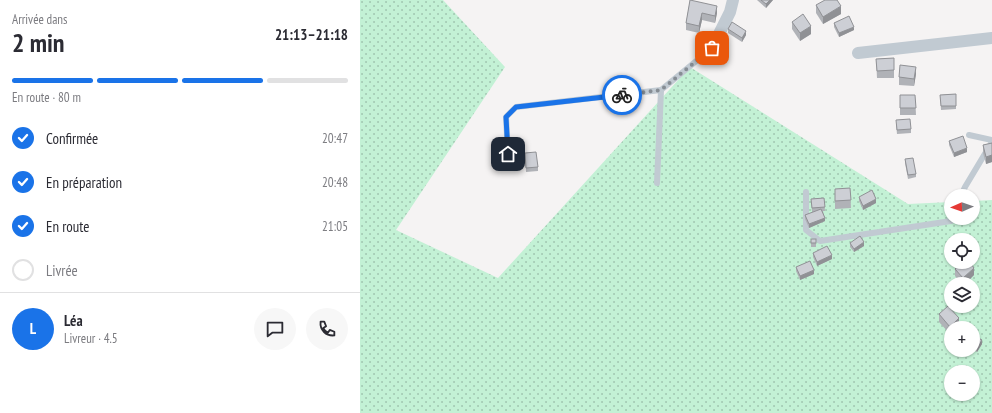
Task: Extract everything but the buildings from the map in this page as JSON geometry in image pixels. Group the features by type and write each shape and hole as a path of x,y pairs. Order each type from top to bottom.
{"street":[{"path":"712,48 730,12 733,0"},
{"path":"858,53 992,38"}],"lane":[{"path":"508,154 506,117 516,107 661,90 712,48"},
{"path":"657,182 661,90"},
{"path":"964,189 992,141 969,135"},
{"path":"806,192 806,230 820,241 944,222"}],"green space":[{"path":"360,0 443,0 505,67 396,230 498,278 690,67 908,204 944,202 944,225 980,225 980,201 992,200 992,413 360,413"}],"way so far":[{"path":"622,95 661,90 712,48"}],"route":[{"path":"508,154 506,117 516,107 622,95"}]}
